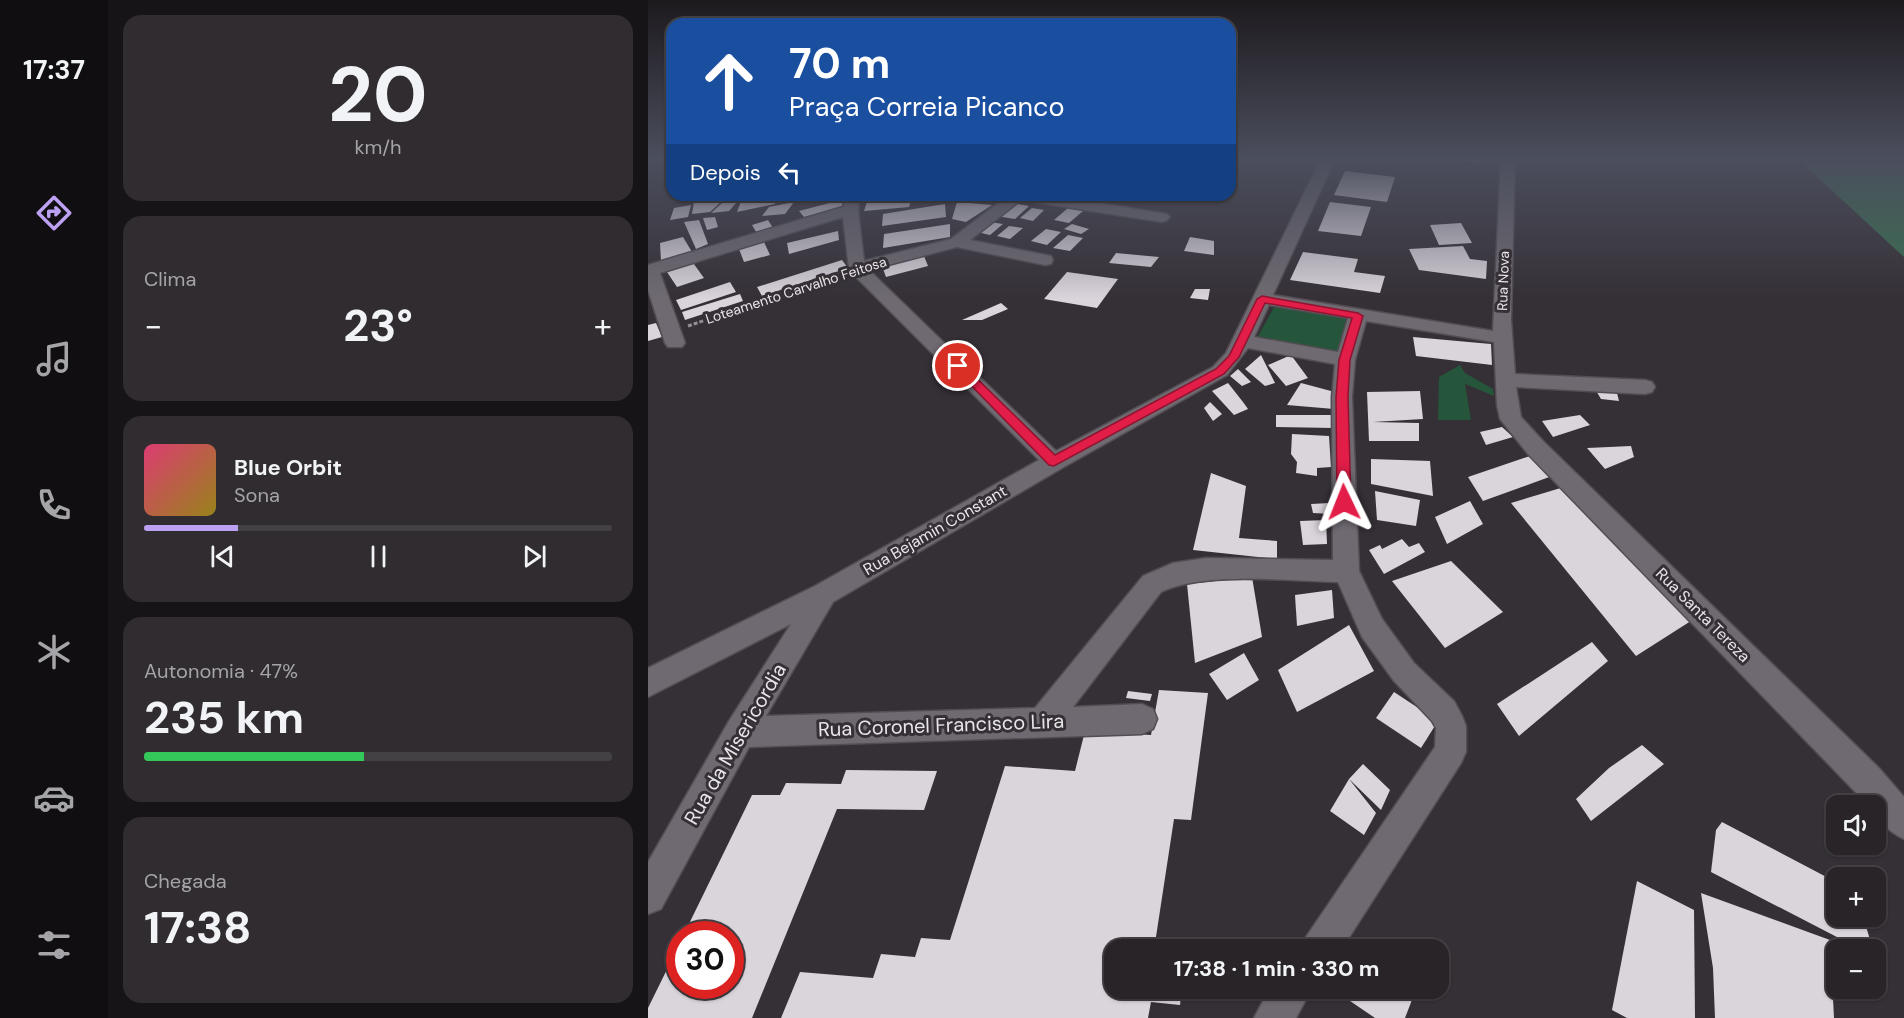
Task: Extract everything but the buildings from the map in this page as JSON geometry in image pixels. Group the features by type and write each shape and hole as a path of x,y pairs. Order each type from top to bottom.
{"street":[{"path":"673,337 649,270 844,205"},
{"path":"851,205 857,267 1054,462"},
{"name":"Loteamento Carvalho Feitosa","path":"857,267 957,242 1006,205"},
{"path":"1080,205 1162,217"},
{"path":"1122,211 1128,205"},
{"path":"1307,205 1243,341 1345,360"},
{"name":"Rua Nova","path":"1506,205 1502,338 1507,393"},
{"name":"Loteamento Carvalho Feitosa","path":"957,242 1045,260"},
{"path":"1262,299 1502,338"},
{"path":"1326,939 1450,752 1451,726 1443,711 1404,672 1372,628 1346,571 1342,397 1345,360 1358,316"},
{"name":"Rua Bejamin Constant","path":"648,683 825,594 1054,462 1220,371 1243,341"},
{"path":"1507,393 1645,387"},
{"name":"Rua Santa Tereza","path":"1507,393 1511,419 1529,440 1868,779 1904,822"},
{"path":"1044,720 1152,584 1173,574 1206,569 1346,571"},
{"name":"Rua da Misericordia","path":"648,896 740,732 825,594"},
{"name":"Rua Coronel Francisco Lira","path":"740,732 1044,720 1143,719"},
{"path":"1274,1018 1286,999"}],"path":[{"name":"Loteamento Carvalho Feitosa","path":"673,337 857,267"}],"green space":[{"path":"1847,205 1904,205 1904,257"},
{"path":"1274,307 1351,319 1338,356 1256,340"},
{"path":"1460,365 1465,373 1493,389 1494,396 1465,384 1471,420 1438,420 1439,377"}],"route":[{"path":"958,366 1054,462 1220,371 1243,341 1262,299 1358,316 1345,360 1342,397 1344,502"}]}
